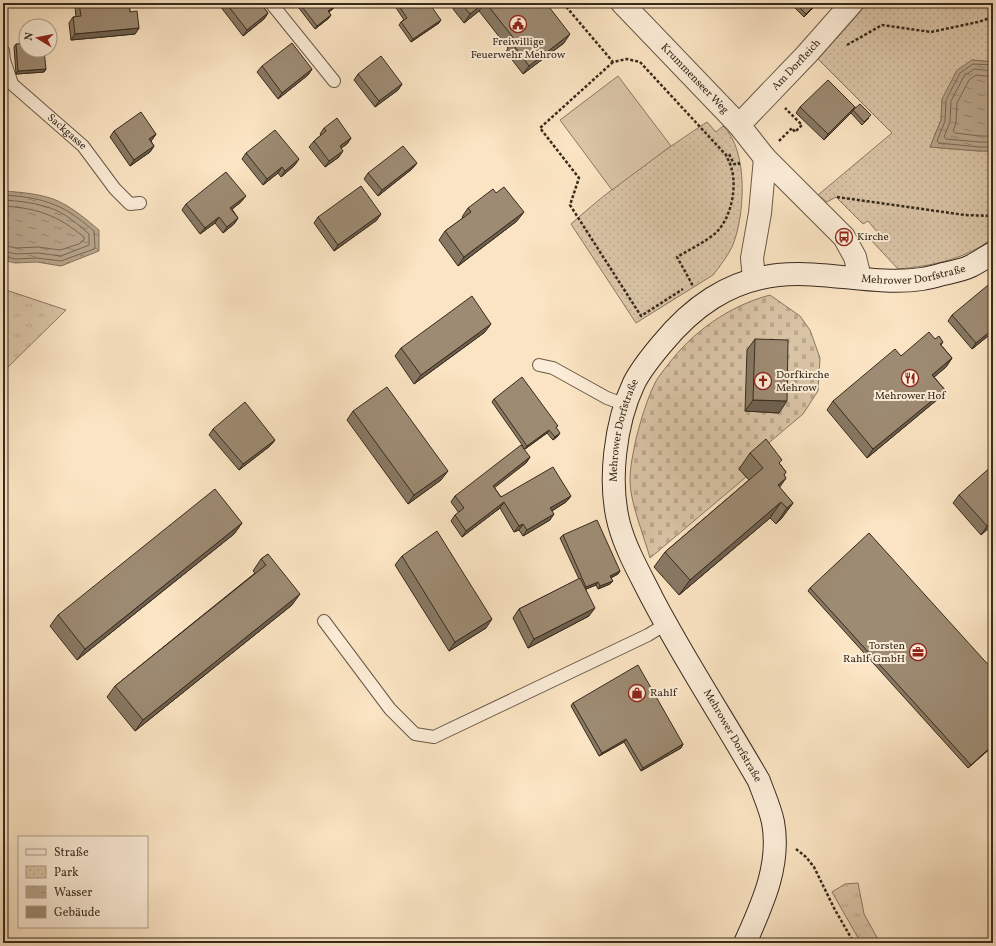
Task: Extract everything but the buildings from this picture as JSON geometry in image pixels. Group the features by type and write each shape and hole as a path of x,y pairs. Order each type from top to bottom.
{"main road":[{"name":"Krummenseer Weg","path":"622,3 739,125 771,151 844,237 855,256 860,278"},
{"name":"Am Dorfteich","path":"739,125 807,54 852,3"},
{"path":"754,279 752,258 771,151"},
{"name":"Mehrower Dorfstraße","path":"745,943 783,847 773,822 768,802 759,782 666,624 624,541 619,524 613,484 617,439 626,405 634,383 646,364 670,334 711,298 731,287 754,279 778,275 801,274 894,280 921,279 970,266 993,253"}],"lane":[{"path":"271,3 334,81"},
{"name":"Sackgasse","path":"3,52 4,60 12,84 83,146 115,189 130,204 140,203"},
{"path":"539,365 553,368 607,398 626,405"},
{"path":"324,621 390,709 415,734 434,737 648,635 666,624"}],"path":[{"path":"563,3 613,62"},
{"path":"844,46 882,25 931,32 978,22 993,17"},
{"path":"627,59 640,62 726,155 732,170 733,179 732,200 727,217 714,235 677,257 692,284 641,316 570,205 579,178 540,128 613,62 627,59"},
{"path":"771,151 792,128 795,132 802,125"},
{"path":"726,155 730,154 734,164 739,164 736,156"},
{"path":"830,196 965,215 993,216"},
{"path":"783,847 795,849 806,857 814,868 854,943"}],"green space":[{"path":"868,3 993,3 993,62 972,60 942,99 941,120 930,147 993,151 993,238 972,251 960,256 923,266 898,269 871,240 878,233 868,221 863,224 836,197 827,202 818,195 892,133 818,59"},
{"path":"618,76 671,146 612,190 560,120"},
{"path":"707,122 716,132 723,126 731,137 737,151 741,167 742,202 740,219 732,247 726,258 713,275 636,323 571,224 603,196 637,170"},
{"path":"3,289 66,310 3,372"},
{"path":"770,295 800,316 810,330 820,358 818,391 803,414 739,468 746,477 650,558 632,499 630,481 631,465 636,439 644,409 656,381 677,354 700,331 726,313"},
{"path":"858,883 864,914 880,943 861,943 832,892 845,884"}],"water":[{"path":"972,60 993,62 993,151 930,147 941,120 942,99 957,70"},
{"path":"3,191 38,195 58,201 69,207 99,230 99,251 61,266 37,262 15,263 3,260"}],"place":[{"name":"Freiwillige Feuerwehr Mehrow","path":"518,24"},
{"name":"Kirche","path":"844,237"},
{"name":"Mehrower Hof","path":"910,378"},
{"name":"Dorfkirche Mehrow","path":"763,381"},
{"name":"Torsten Rahlf GmbH","path":"918,652"},
{"name":"Rahlf","path":"637,693"}]}
